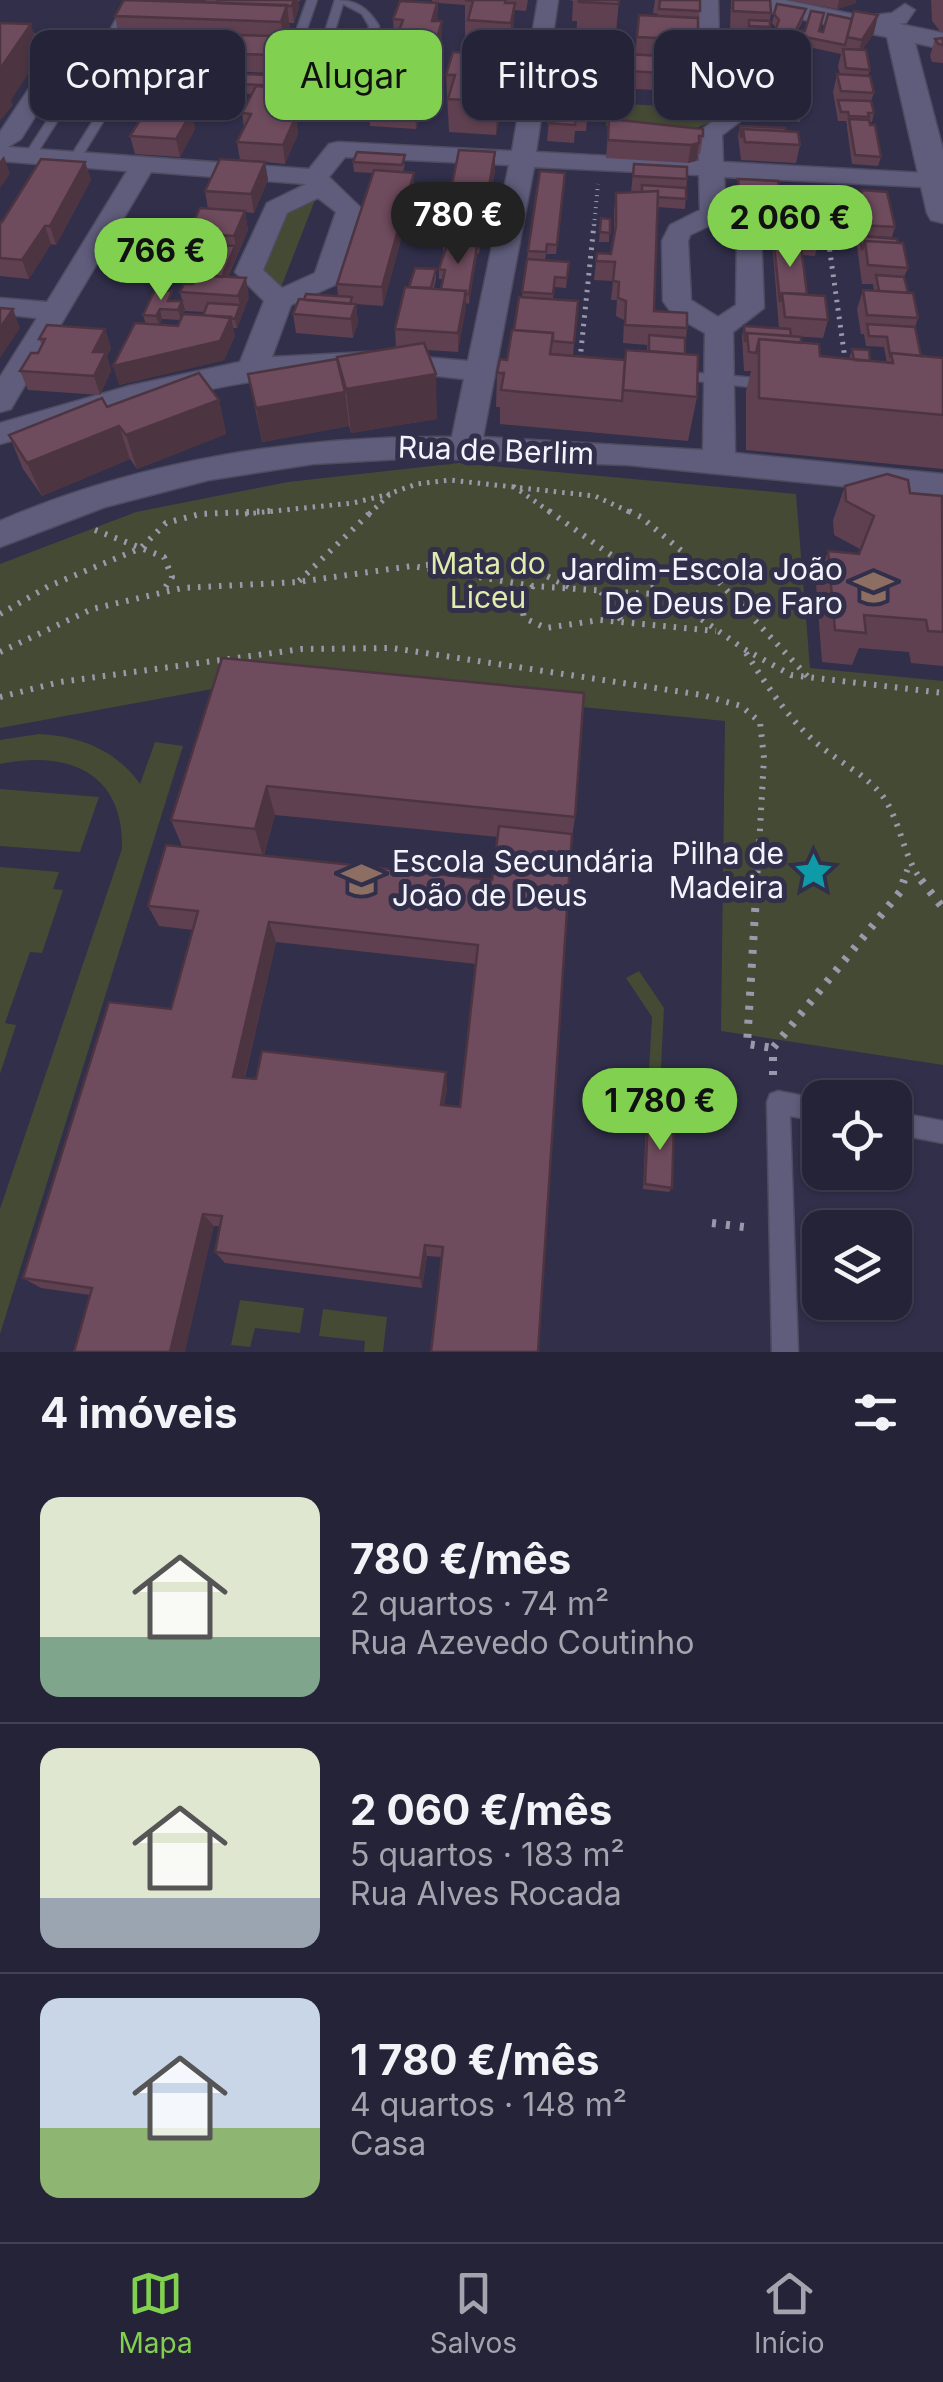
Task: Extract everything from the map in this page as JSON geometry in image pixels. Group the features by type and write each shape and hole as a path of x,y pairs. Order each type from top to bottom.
{"street":[{"path":"466,444 523,158 548,0"},
{"path":"708,0 708,45 741,70 743,110 710,133 713,213"},
{"path":"748,0 888,34 907,65"},
{"path":"858,24 903,14 939,40"},
{"path":"903,14 907,65 939,181 943,213"},
{"path":"0,37 57,43 63,54 4,143 30,156 318,182 350,210 327,278 279,300 252,370"},
{"path":"907,65 909,53 939,40"},
{"path":"279,300 250,272 276,208 318,182 338,149 939,181"},
{"path":"143,165 1,401 15,429 252,370 350,361 410,362 480,372"},
{"path":"713,213 679,232 675,294 683,309 718,328"},
{"path":"713,213 748,233 750,240 750,308 718,328"},
{"path":"0,306 57,312"},
{"path":"718,328 720,465"},
{"name":"Rua de Berlim","path":"0,535 164,477 264,459 411,445 466,444 943,485"}],"lane":[{"path":"115,30 132,0"},
{"path":"341,0 366,12 374,26 356,85 326,89 316,84 315,79 341,0"},
{"path":"292,4 311,2 301,30"},
{"path":"120,22 138,22"},
{"path":"284,26 302,26"},
{"path":"251,79 265,78"},
{"path":"30,156 71,92 114,94 75,160"},
{"path":"659,374 793,386"},
{"path":"784,1352 778,1102 802,1107"},
{"path":"912,1126 943,1132"}],"path":[{"path":"245,97 256,97"},
{"path":"580,367 600,163"},
{"path":"819,174 846,372"},
{"path":"497,474 744,650 791,675 943,693"},
{"path":"0,614 85,569 141,548 166,523 200,514 244,514 353,503 417,484 450,480 510,484 595,496 641,516 720,582 810,679"},
{"path":"298,582 391,494"},
{"path":"91,529 164,556 172,577 163,592"},
{"path":"0,652 92,609 182,588 298,582 412,566 510,558 576,591"},
{"path":"412,566 576,591 667,595"},
{"path":"533,586 521,602 524,618 546,628 600,620 718,631"},
{"path":"600,592 622,622"},
{"path":"0,697 60,682 302,649 392,648 619,681 702,695 740,706 760,722 764,758 746,1044 773,1048"},
{"path":"744,650 778,704 883,796 906,846 908,865 900,892 773,1048 773,1075"},
{"path":"908,865 943,908"},
{"path":"712,1223 744,1227"}],"green space":[{"path":"634,104 654,106 654,120 713,120 696,128 696,138 606,126 606,120 634,120"},
{"path":"317,195 280,290 259,271 286,209"},
{"name":"Mata do Liceu","path":"459,463 796,494 810,668 943,681 943,1065 721,1031 725,721 278,677 0,728 0,564 136,512 288,482"},
{"path":"39,734 96,747 120,762 140,784 155,742 183,746 0,1334 0,1209 122,849 113,801 87,772 48,761 0,764 0,740"},
{"path":"0,789 99,797 80,852 0,846"},
{"path":"0,867 59,872 53,889 63,890 42,953 30,952 5,1023 16,1025 0,1074"},
{"path":"639,971 664,1008 658,1126 646,1124 652,1017 626,978"},
{"path":"240,1300 304,1308 300,1333 255,1328 250,1347 231,1345"},
{"path":"323,1309 387,1317 383,1352 364,1352 365,1341 319,1336"}],"building":[{"path":"124,0 287,5 281,22 115,16"},
{"path":"130,0 205,0 204,2"},
{"path":"294,0 292,6 217,3"},
{"path":"465,0 515,3 511,23 468,20 473,1"},
{"path":"619,0 619,4 579,2"},
{"path":"660,0 700,0 700,11 659,9"},
{"path":"733,0 770,0 771,13 733,11"},
{"path":"400,1 437,3 432,21 442,21 439,30 399,30 403,20 393,19"},
{"path":"777,4 806,9 796,30 775,30 779,20 774,14"},
{"path":"811,11 824,13 819,31 823,32 828,14 852,19 845,45 811,38 811,30 805,30"},
{"path":"854,11 878,15 862,40 847,37"},
{"path":"639,15 698,18 698,30 654,30 654,38 637,37"},
{"path":"749,20 770,21 770,27 749,26"},
{"path":"0,23 31,24 0,69"},
{"path":"245,35 265,36 265,55 245,54"},
{"path":"843,49 866,50 870,70 846,68"},
{"path":"453,52 462,52 462,100 448,99 455,75 446,75"},
{"path":"634,54 654,56 654,73 634,71"},
{"path":"245,74 265,75 265,85 245,84"},
{"path":"837,74 870,76 874,93 841,91"},
{"path":"256,86 265,87 265,120 294,120 283,145 237,142 251,114 245,113"},
{"path":"838,100 871,101 874,113 868,113 869,117 849,116 848,112 841,112"},
{"path":"849,119 869,120 870,125 875,125 881,157 855,155"},
{"path":"140,120 187,120 176,139 130,136"},
{"path":"548,120 575,120 575,125 548,123"},
{"path":"609,120 703,129 699,143 691,145 608,140"},
{"path":"740,126 786,131 743,129 741,138"},
{"path":"743,129 798,132 800,145 745,142"},
{"path":"459,150 495,152 488,192 451,190"},
{"path":"357,152 405,155 402,165 353,162"},
{"path":"41,159 85,162 50,226 45,226 22,260 0,258 0,222"},
{"path":"220,159 265,162 251,194 205,191"},
{"path":"634,164 687,167 687,179 633,176"},
{"path":"374,170 414,173 382,287 337,284"},
{"path":"540,171 565,173 557,245 547,244 546,252 528,251"},
{"path":"738,179 778,181 782,206 741,204"},
{"path":"642,185 686,188 686,199 658,197 658,191 642,192"},
{"path":"861,190 887,192 895,227 860,225 859,217 866,218"},
{"path":"658,191 654,311 687,313 687,328 625,325 626,301 618,298 619,282 613,281 615,262 596,261 597,253 611,254 616,193"},
{"path":"200,208 245,211 234,236 188,233"},
{"path":"451,208 486,211 479,244 443,241"},
{"path":"771,208 796,210 803,219 775,217 773,226"},
{"path":"775,217 817,220 820,238 776,235"},
{"path":"601,218 610,219 610,233 600,232"},
{"path":"860,236 897,239 898,243 865,241 862,250"},
{"path":"865,241 903,243 908,268 868,265"},
{"path":"208,244 235,246 222,277 198,275 193,284 198,272 188,271 192,262 200,263"},
{"path":"774,244 801,246 807,294 782,293 780,302"},
{"path":"447,245 477,246 469,294 441,289 445,270 439,269"},
{"path":"527,259 569,262 567,278 555,277 553,294 522,292"},
{"path":"415,268 436,269 431,288 409,287"},
{"path":"198,275 246,278 238,296 180,292 184,284 193,284"},
{"path":"876,275 904,277 908,293 879,291"},
{"path":"405,287 466,291 458,333 395,329"},
{"path":"155,290 172,291 168,301 182,301 178,310 160,309 156,316 143,315"},
{"path":"863,290 913,293 918,318 867,315"},
{"path":"782,293 825,296 828,320 785,317"},
{"path":"306,294 352,297 350,304 304,300"},
{"path":"519,297 578,301 574,343 553,341 553,333 514,330"},
{"path":"299,299 356,304 351,319 293,314"},
{"path":"208,303 240,305 235,319 203,315"},
{"path":"0,308 13,309 0,328"},
{"path":"183,314 231,317 220,341 113,366 135,323 178,326"},
{"path":"867,324 915,327 921,356 890,355 887,337 869,336"},
{"path":"47,325 105,329 93,352 106,352 94,376 20,371 31,353 38,353 45,339 39,339"},
{"path":"744,326 790,329 791,336 747,333 745,342"},
{"path":"512,330 553,333 550,354 625,360 622,401 501,390 504,373 497,373 500,359 507,360"},
{"path":"747,333 801,337 801,343 759,339 756,353 749,352"},
{"path":"649,335 685,338 685,354 649,351"},
{"path":"759,339 819,344 820,356 893,363 891,353 943,358 943,415 759,398"},
{"path":"424,343 436,374 346,389 337,357"},
{"path":"852,349 869,350 870,361 854,360"},
{"path":"626,350 698,355 697,397 623,390"},
{"path":"337,359 345,392 256,408 248,374"},
{"path":"199,373 219,400 126,435 119,426 27,463 9,435 102,398 107,407"},
{"path":"887,474 908,480 910,493 942,496 943,632 928,631 926,620 864,615 866,633 835,630 828,551 859,554 874,516 846,501 845,486"},
{"path":"222,658 584,693 575,817 267,786 255,829 171,820"},
{"path":"499,826 572,834 538,1352 431,1352 443,1247 425,1245 420,1278 215,1252 222,1216 203,1214 170,1352 74,1352 92,1288 23,1278 109,1002 171,1009 198,911 148,906 166,845 492,880","holes":["269,922 478,945 460,1107 441,1105 446,1072 262,1051 256,1079 233,1077"]},
{"path":"648,1119 674,1122 672,1188 645,1184"}],"place":[{"name":"Jardim-Escola João De Deus De Faro","path":"873,587"},
{"name":"Pilha de Madeira","path":"814,871"},
{"name":"Escola Secundária João de Deus","path":"362,879"}]}
